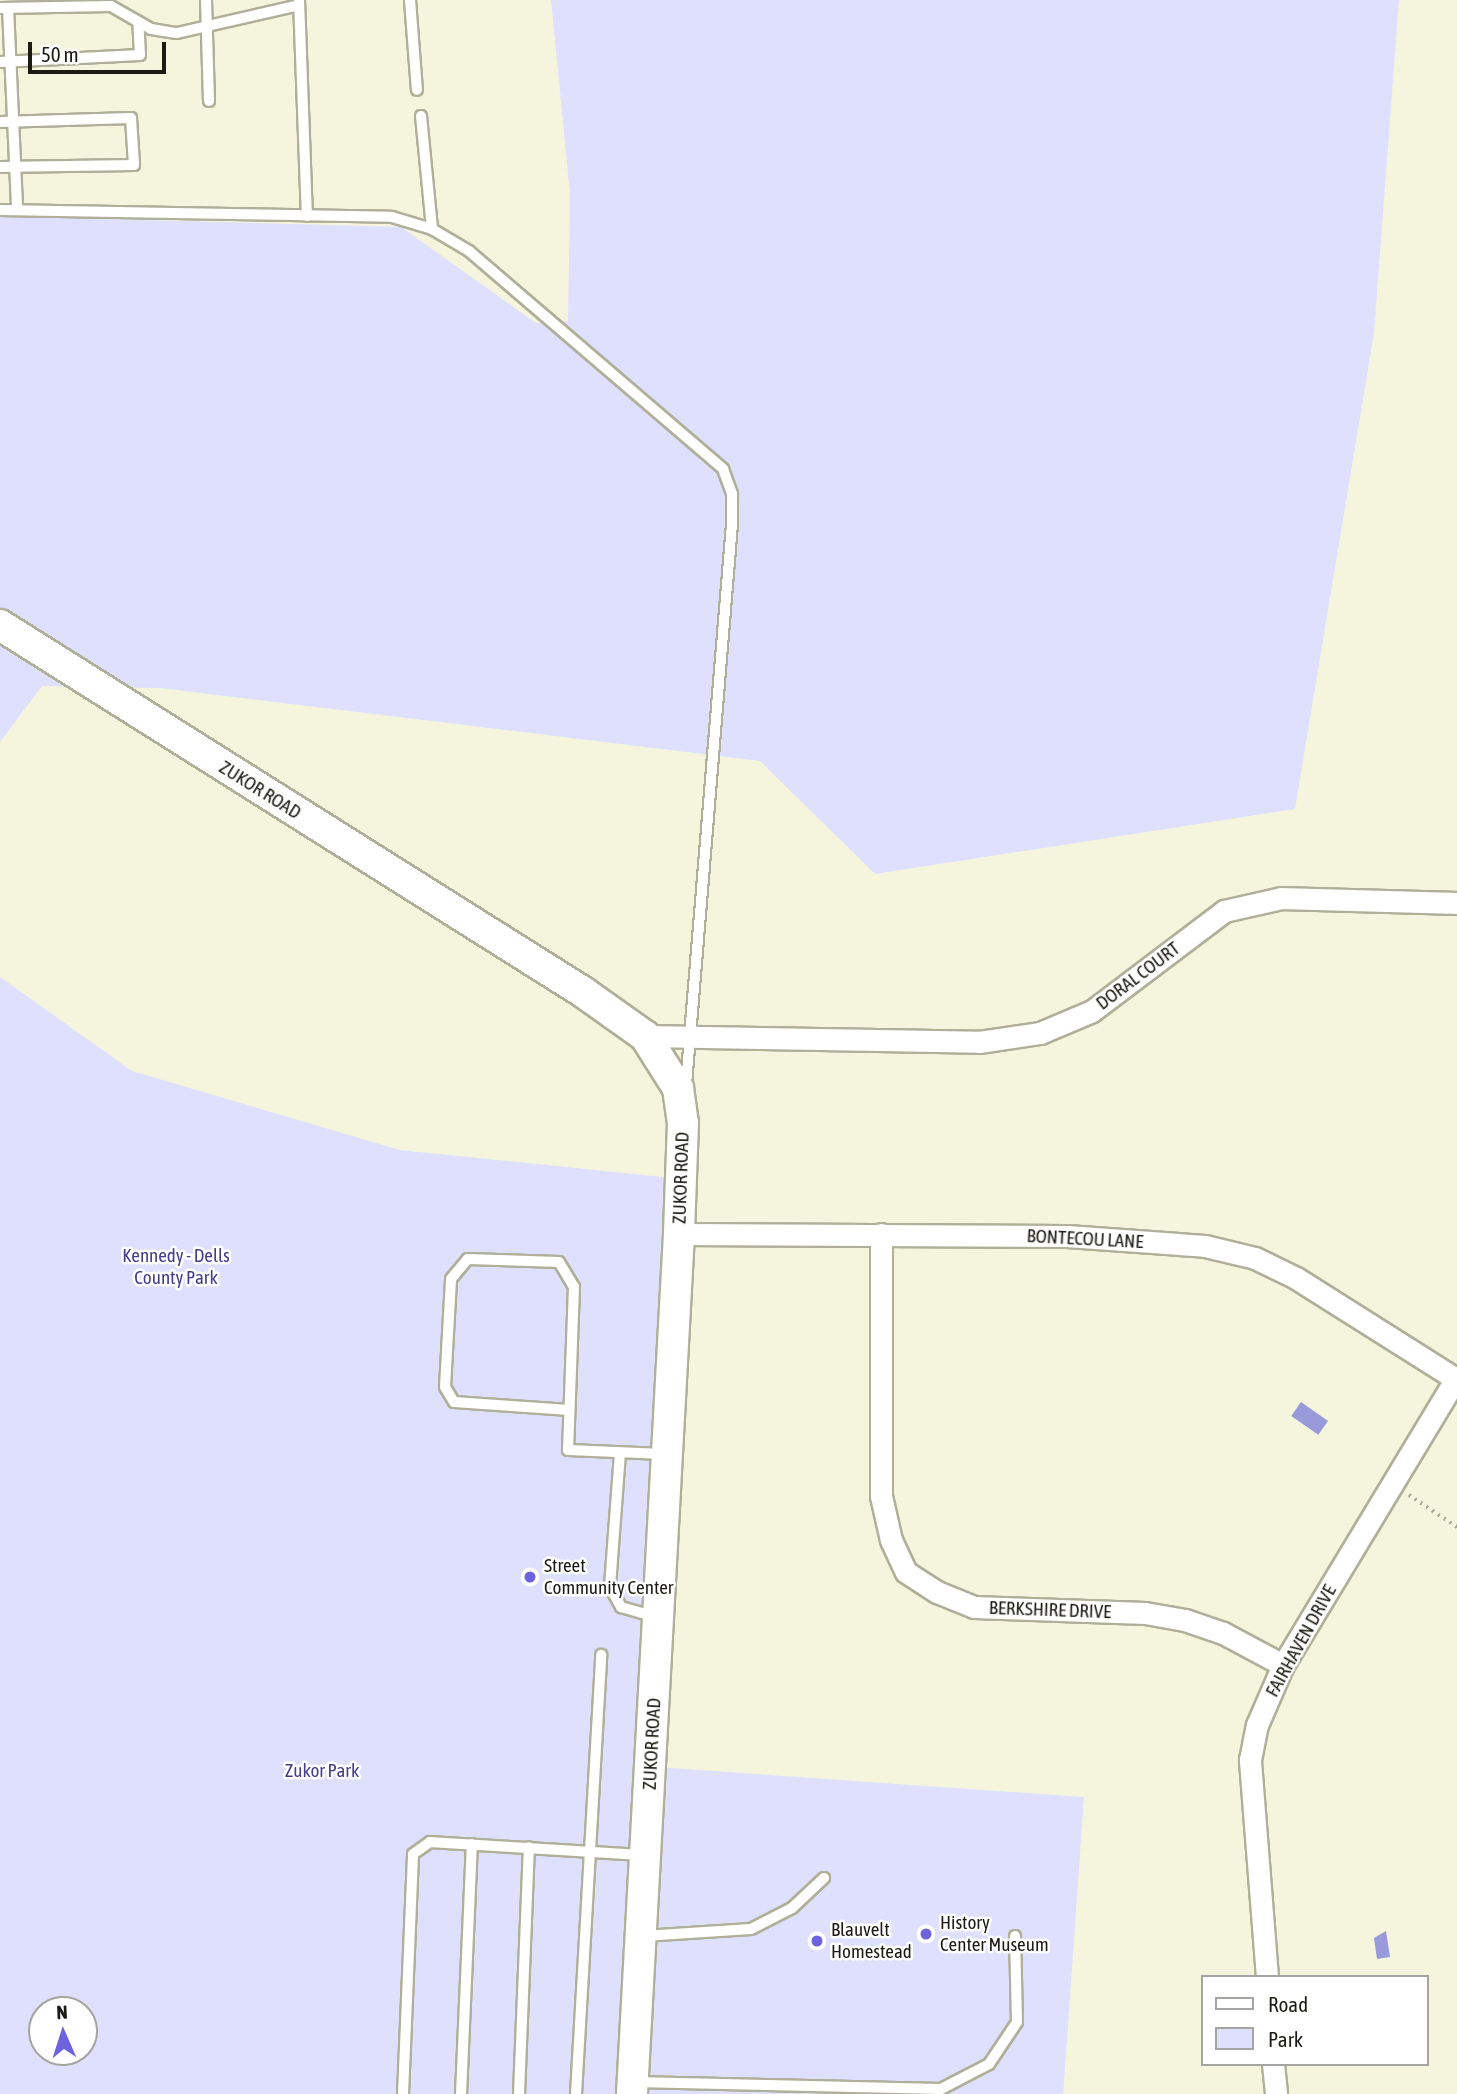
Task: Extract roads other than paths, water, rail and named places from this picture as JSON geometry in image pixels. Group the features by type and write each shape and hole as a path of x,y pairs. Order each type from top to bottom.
{"street":[{"name":"ZUKOR ROAD","path":"0,625 583,992 645,1036 678,1088 683,1123 679,1234 657,1618 643,1936 632,2088"},
{"name":"DORAL COURT","path":"645,1036 979,1042 1040,1033 1092,1011 1224,911 1281,898 1457,903"},
{"name":"BONTECOU LANE","path":"679,1234 1067,1236 1205,1246 1255,1258 1296,1278 1457,1378"},
{"name":"BERKSHIRE DRIVE","path":"881,1234 881,1496 891,1540 906,1572 937,1592 974,1607 1145,1613 1185,1620 1223,1633 1283,1665"},
{"name":"FAIRHAVEN DRIVE","path":"1266,1975 1251,1760 1257,1725 1283,1665 1457,1378"},
{"path":"1273,2066 1276,2094"}],"lane":[{"path":"206,0 209,101"},
{"path":"410,0 417,90"},
{"path":"17,210 13,122 5,62 4,8 73,3 111,6 138,22 177,33 206,28 299,2 307,216"},
{"path":"5,62 140,55 138,22"},
{"path":"421,116 432,229"},
{"path":"0,122 131,118 134,165 0,167"},
{"path":"0,210 392,218 432,229 469,251 699,444 723,469 732,494 683,1123"},
{"path":"569,1410 454,1402 445,1387 451,1279 468,1259 559,1262 574,1287 568,1450 667,1454"},
{"path":"620,1453 610,1587 621,1607 657,1618"},
{"path":"576,2094 601,1655"},
{"path":"403,2094 412,1854 430,1842 647,1855"},
{"path":"461,2094 472,1844"},
{"path":"519,2094 529,1847"},
{"path":"643,1936 751,1929 792,1908 824,1878"},
{"path":"632,2088 941,2089 989,2064 1017,2022 1015,1936"}],"water":[{"path":"1301,1402 1328,1421 1318,1435 1291,1416"},
{"path":"1386,1931 1390,1957 1377,1959 1374,1938"}],"place":[{"name":"Street Community Center","path":"530,1577"},
{"name":"History Center Museum","path":"926,1934"},
{"name":"Blauvelt Homestead","path":"817,1941"}],"park label":[{"name":"Kennedy - Dells County Park","path":"176,1267"},
{"name":"Zukor Park","path":"322,1771"}]}
